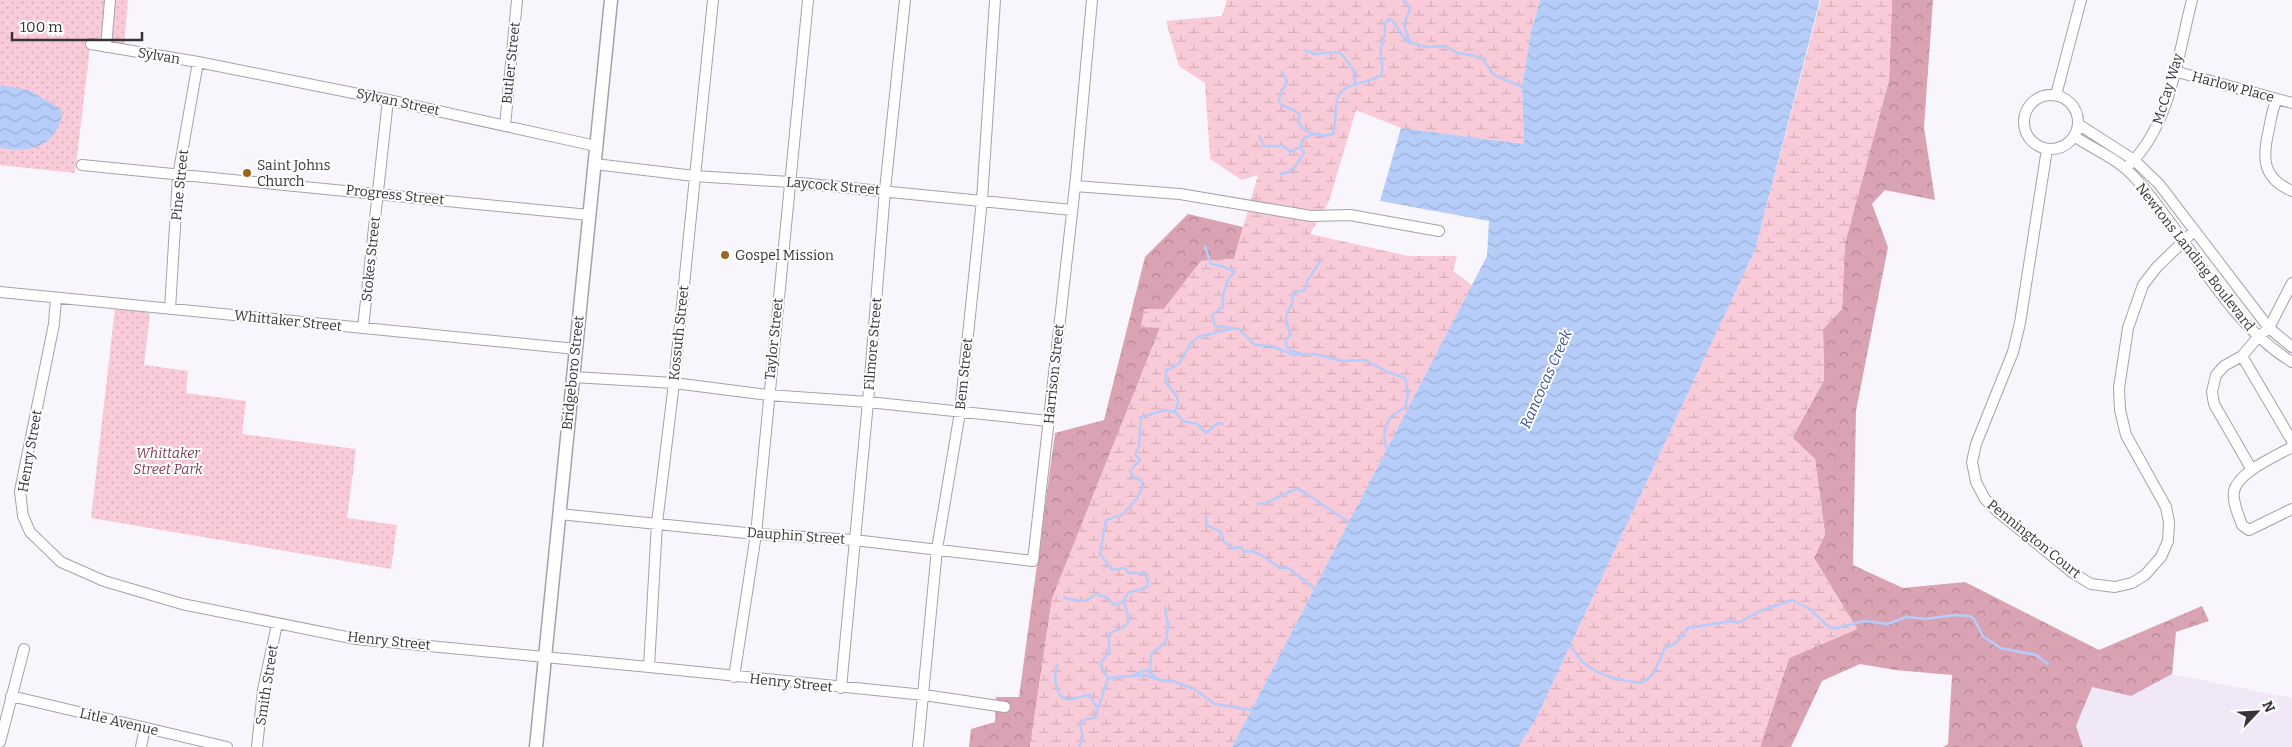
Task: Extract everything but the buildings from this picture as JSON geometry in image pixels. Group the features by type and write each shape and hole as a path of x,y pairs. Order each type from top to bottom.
{"main road":[{"name":"Bridgeboro Street","path":"536,747 611,0"}],"street":[{"path":"106,47 110,0"},
{"name":"Butler Street","path":"505,126 517,0"},
{"name":"Kossuth Street","path":"649,666 657,523 674,383 712,0"},
{"name":"Taylor Street","path":"734,677 756,534 768,395 808,0"},
{"name":"Filmore Street","path":"841,688 868,402 885,190 905,0"},
{"name":"Bem Street","path":"918,747 937,549 960,412 982,200 995,0"},
{"name":"Harrison Street","path":"1033,561 1075,186 1092,0"},
{"path":"2056,95 2081,0"},
{"name":"McCay Way","path":"2126,169 2150,140 2160,121 2192,0"},
{"name":"Sylvan","path":"91,44 198,62"},
{"name":"Sylvan Street","path":"198,62 388,100 596,146"},
{"name":"Pine Street","path":"170,309 178,176 198,62"},
{"name":"Harlow Place","path":"2174,71 2292,103"},
{"path":"2056,95 2068,101 2073,107 2078,124 2074,136 2063,146 2047,149 2036,145 2028,137 2025,131 2024,116 2029,106 2037,98 2056,95"},
{"path":"2277,99 2263,155 2268,171 2277,184 2292,191"},
{"name":"Stokes Street","path":"363,328 388,100"},
{"name":"Newtons Landing Boulevard","path":"2078,124 2134,160 2159,184 2193,232 2269,328 2292,347"},
{"name":"Newtons Landing Boulevard","path":"2074,136 2101,151 2126,169 2152,198 2258,337 2292,362"},
{"name":"Pennington Court","path":"2047,149 2018,330 1997,395 1976,444 1972,462 1976,482 1991,505 2073,573 2091,584 2115,587 2132,583 2146,575 2161,558 2168,542 2169,522 2166,507 2126,435 2120,410 2119,388 2128,328 2143,284 2157,266 2193,232"},
{"name":"Laycock Street","path":"595,164 694,176 885,190 1072,210"},
{"name":"Progress Street","path":"82,165 178,176 378,193 589,215"},
{"path":"1075,186 1180,194 1311,216 1350,215 1440,231"},
{"path":"2252,470 2214,404 2212,392 2216,376 2224,366 2242,356 2258,337 2269,328 2292,283"},
{"name":"Whittaker Street","path":"0,292 576,350"},
{"name":"Henry Street","path":"56,298 54,324 20,491 23,516 30,532 61,562 104,581 182,604 356,639 649,666 734,677 924,695 1006,707"},
{"path":"2242,356 2292,442"},
{"path":"573,377 674,383 768,395 868,402 1048,421"},
{"path":"2292,448 2252,470 2238,483 2234,492 2242,526 2250,530 2292,509"},
{"name":"Dauphin Street","path":"559,514 756,534 854,540 1033,561"},
{"name":"Smith Street","path":"257,747 263,690 277,624"},
{"path":"0,742 24,649"},
{"name":"Litle Avenue","path":"11,696 227,747"},
{"path":"141,747 145,728"}],"shaded area":[{"path":"2172,674 2292,698 2292,747 2083,747 2076,726 2092,687 2131,696"}],"green space":[{"path":"0,0 128,0 124,46 91,39 75,173 0,165"},
{"path":"1227,0 1540,0 1531,32 1522,87 1524,144 1401,128 1356,110 1329,201 1310,234 1408,256 1457,256 1453,271 1472,285 1232,747 1030,747 1052,599 1160,328 1141,327 1144,309 1164,309 1201,261 1234,259 1258,175 1242,180 1210,159 1205,83 1179,66 1166,21 1222,16"},
{"path":"1821,0 1892,0 1889,80 1845,243 1842,309 1823,329 1824,380 1792,437 1815,459 1825,534 1814,558 1857,629 1789,658 1760,747 1518,747 1535,721 1755,250"},
{"path":"1892,0 1933,0 1924,127 1935,200 1885,190 1872,204 1888,247 1856,411 1853,565 1903,588 1965,582 2099,650 2202,606 2209,621 2176,632 2172,674 2131,696 2092,687 2076,726 2083,747 1943,747 1948,744 1952,675 1895,670 1860,664 1822,681 1791,747 1760,747 1789,658 1857,629 1814,558 1825,534 1815,459 1792,438 1824,380 1823,329 1842,309 1845,243 1889,80"},
{"path":"1188,214 1243,227 1234,259 1201,261 1164,309 1160,328 1052,599 1030,747 969,747 971,729 995,722 996,697 1019,697 1055,433 1104,420 1145,257"},
{"name":"Whittaker Street Park","path":"115,308 150,313 144,365 188,371 186,393 246,401 242,434 356,449 347,518 397,525 391,569 91,518"}],"water":[{"name":"Rancocas Creek","path":"1540,0 1820,0 1755,250 1535,721 1518,747 1232,747 1487,256 1489,221 1380,201 1401,128 1524,144 1522,87 1531,32"},
{"path":"0,85 29,90 60,108 62,115 60,122 48,141 34,148 0,148"}],"waterway":[{"path":"1403,0 1410,9 1404,24 1410,43"},
{"path":"1282,72 1287,82 1280,97 1280,103 1300,114 1298,122 1304,129 1313,134 1323,135 1333,134 1337,99 1340,93 1350,86 1381,75 1381,47 1385,23 1389,19 1393,21 1406,41 1425,47 1445,46 1458,53 1481,57 1494,75 1525,88"},
{"path":"1305,50 1314,54 1339,52 1353,70 1355,85"},
{"path":"1259,136 1264,146 1283,146 1290,152 1300,147 1304,138 1314,134"},
{"path":"1281,174 1290,171 1298,163 1304,152 1300,147"},
{"path":"1205,247 1211,264 1222,266 1235,272 1229,278 1223,293 1223,307 1212,315 1215,326 1239,329 1255,345 1272,346 1294,355 1315,354 1342,361 1365,360 1390,373 1405,378 1408,392 1405,406 1392,416 1386,427 1384,437 1388,449"},
{"path":"1305,355 1290,350 1286,345 1286,339 1291,335 1287,325 1286,314 1292,305 1293,293 1305,290 1307,281 1321,260"},
{"path":"1175,412 1178,398 1166,382 1166,370 1179,364 1190,344 1198,337 1231,329"},
{"path":"1064,597 1086,601 1096,594 1108,598 1114,605 1124,601 1128,593 1147,587 1148,581 1145,573 1129,573 1124,568 1112,570 1100,554 1106,520 1122,515 1136,500 1143,487 1141,480 1133,477 1130,471 1140,460 1135,454 1139,447 1141,417 1166,410 1175,412 1183,421 1197,424 1206,433 1218,423 1223,424"},
{"path":"1257,504 1268,502 1299,489 1350,523"},
{"path":"1206,516 1206,525 1221,532 1224,542 1233,548 1241,547 1244,552 1252,551 1263,556 1280,568 1288,568 1315,589"},
{"path":"1567,644 1586,665 1600,673 1617,679 1642,683 1653,674 1665,648 1676,643 1688,628 1731,621 1738,623 1760,611 1792,600 1810,609 1830,628 1865,621 1888,624 1906,617 1926,619 1954,615 1970,616 1974,619 1983,636 2000,648 2036,655 2048,664"},
{"path":"1108,678 1102,669 1101,662 1109,653 1109,634 1125,626 1129,620 1124,601"},
{"path":"1150,672 1151,655 1166,641 1168,625 1165,608"},
{"path":"1057,665 1055,674 1056,684 1062,697 1072,699 1090,695 1097,708"},
{"path":"1132,675 1147,670 1158,679"},
{"path":"1108,678 1144,675 1163,681 1173,681 1194,689 1215,704 1252,710"},
{"path":"1079,747 1083,738 1080,724 1086,719 1095,718 1108,678"}],"place":[{"name":"Saint Johns Church","path":"247,173"},
{"name":"Gospel Mission","path":"725,255"}]}
